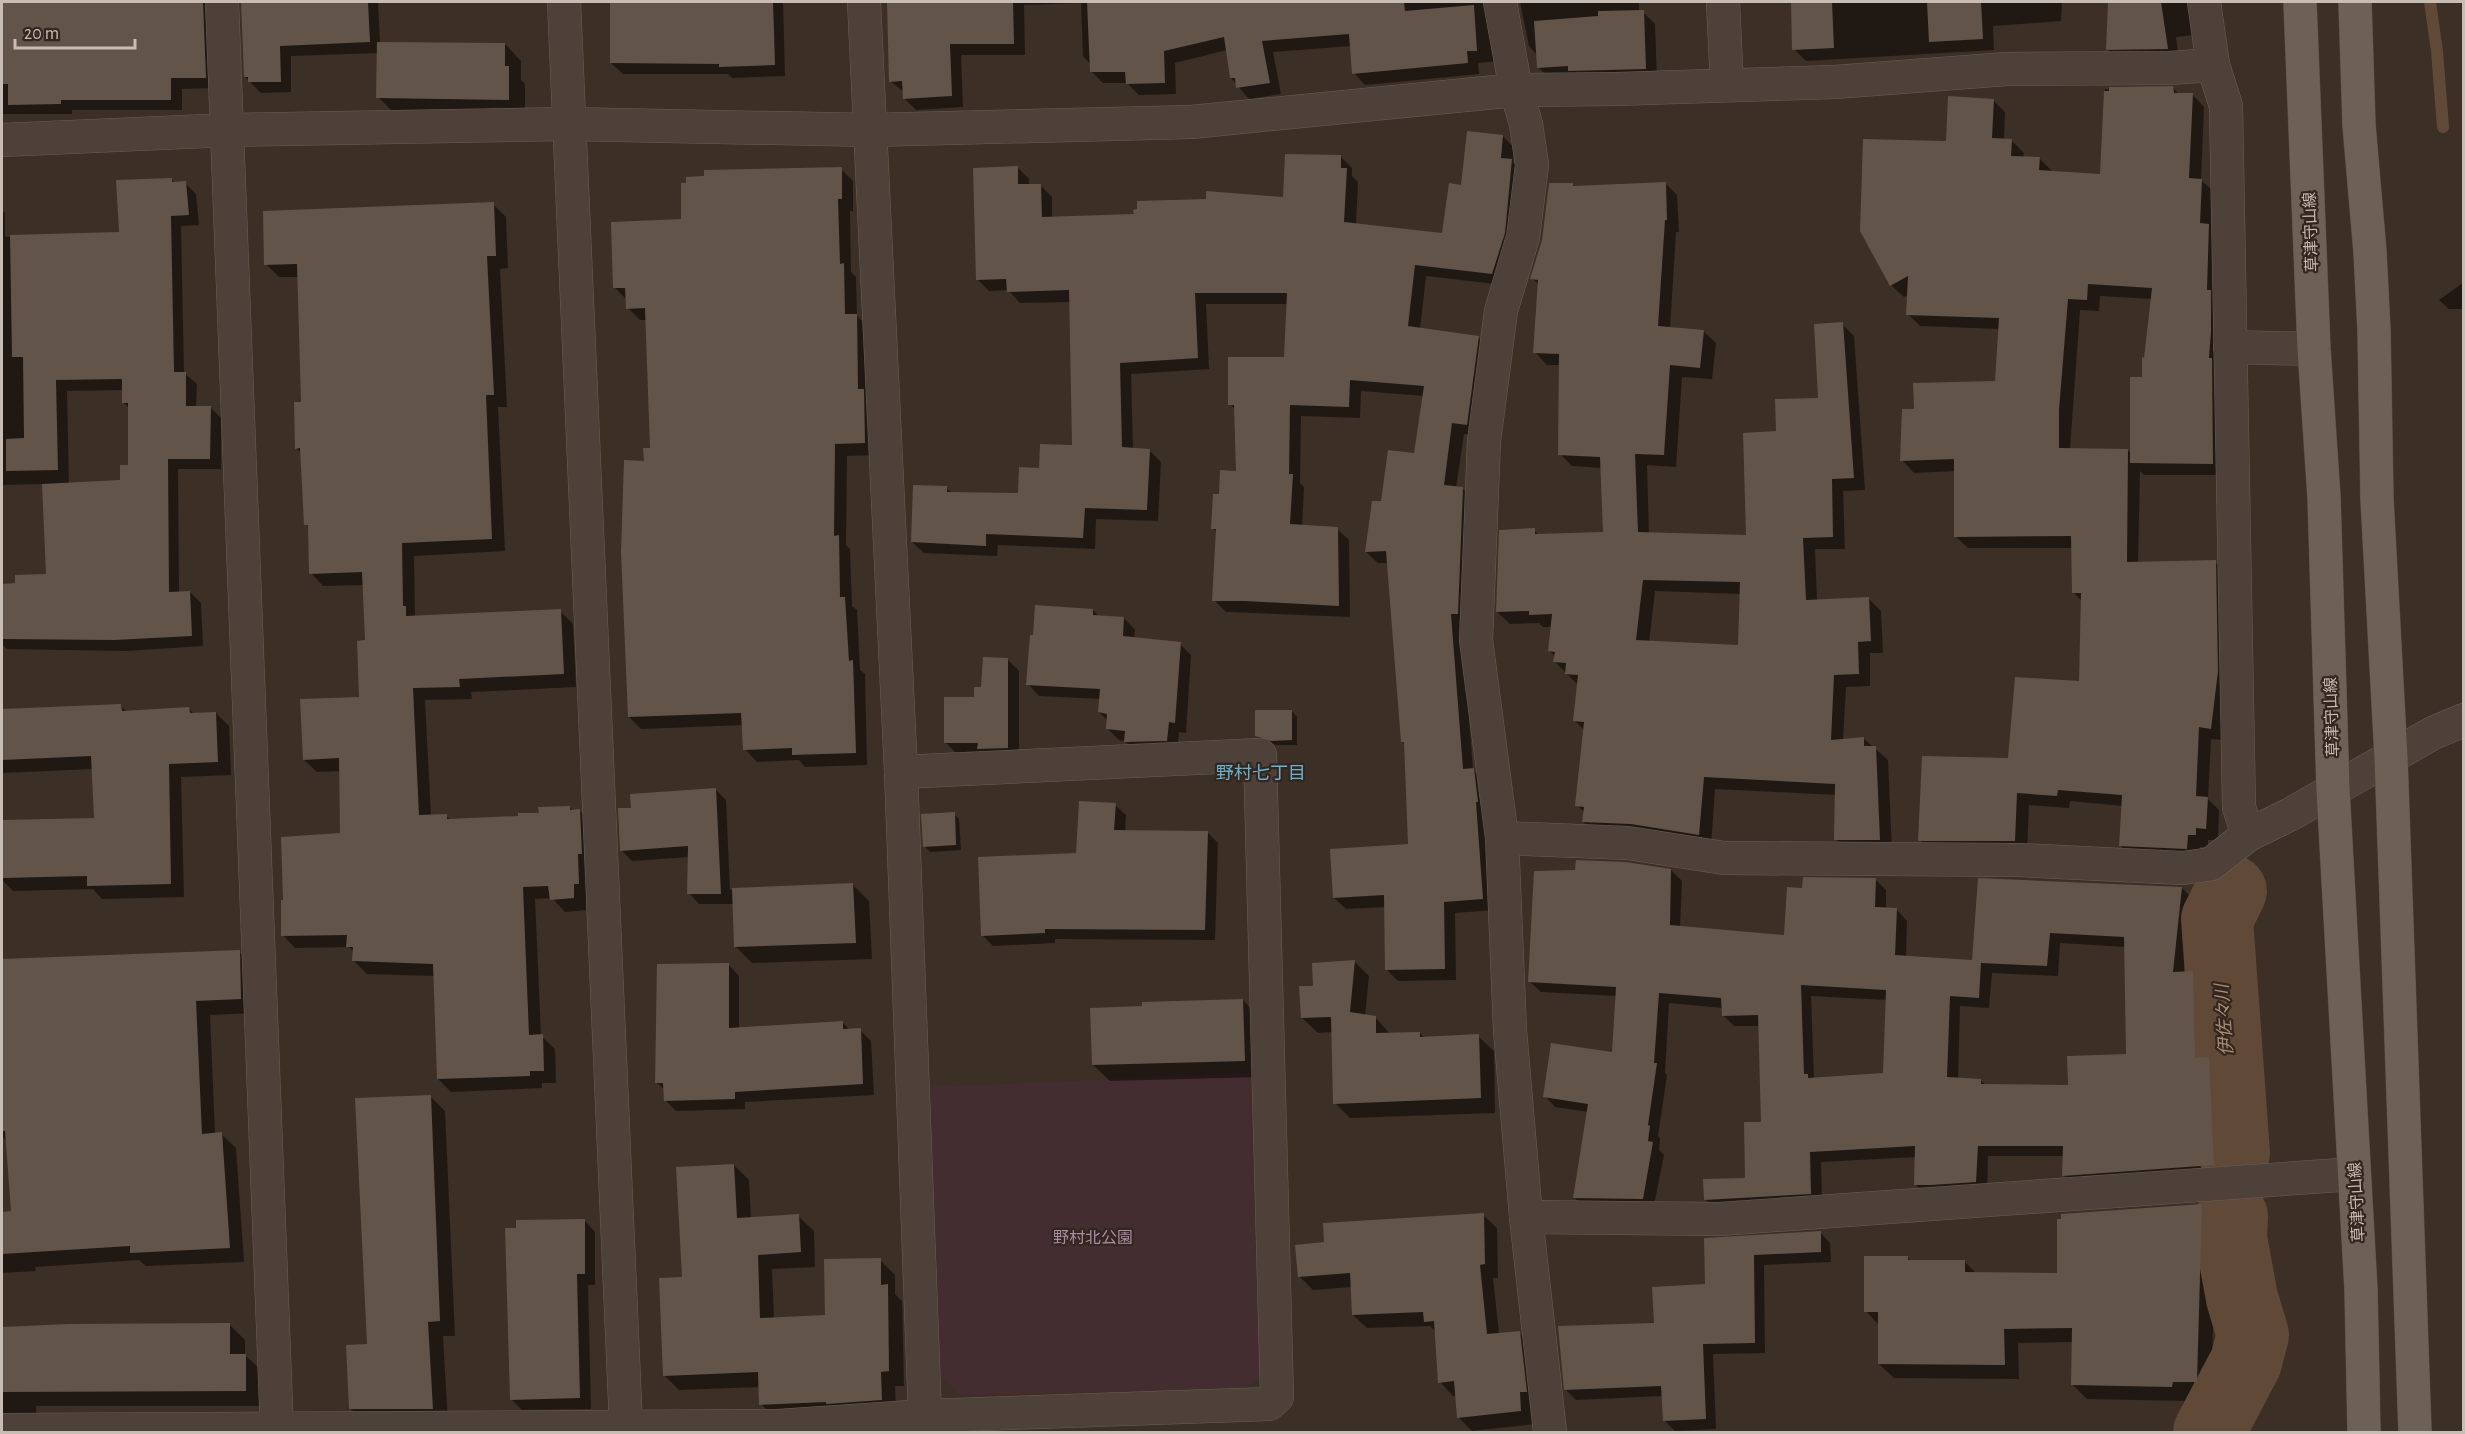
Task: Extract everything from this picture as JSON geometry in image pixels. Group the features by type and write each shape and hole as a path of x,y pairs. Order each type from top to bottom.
{"main road":[{"name":"草津守山線","path":"2300,2 2314,349 2324,497 2333,790 2361,1290 2364,1432"},
{"path":"2355,2 2359,125 2371,263 2378,499 2391,757 2415,1432"}],"street":[{"path":"222,2 229,130 277,1431"},
{"path":"564,2 626,1426"},
{"path":"864,2 901,772 927,1426"},
{"path":"1500,2 1516,90 1526,124 1532,165 1523,237 1501,311 1484,441 1476,640 1502,838 1510,1030 1526,1217 1550,1427"},
{"path":"1723,2 1727,85"},
{"path":"2204,2 2213,65 2226,106 2239,807 2248,835"},
{"path":"2,140 229,130 568,124 871,130 1191,122 1516,90 1834,82 2007,69 2169,68 2213,65"},
{"path":"2230,347 2314,349"},
{"path":"1502,838 1628,843 1724,858 2019,860 2183,868 2211,864 2248,835 2291,814 2433,733 2463,720"},
{"path":"2,1430 277,1431 626,1426 927,1426 1269,1404 1277,1397 1260,755 901,772"},
{"path":"1526,1217 1720,1219 2354,1174"}],"green space":[{"name":"野村北公園","path":"1249,1073 1260,1376 1242,1390 958,1395 941,1375 930,1087"}],"building":[{"path":"2,2 203,2 206,78 171,78 171,100 61,100 61,104 8,105 8,84 2,84"},
{"path":"241,2 368,2 370,42 280,46 281,82 248,82 248,77 244,77"},
{"path":"610,2 773,2 775,65 719,67 719,64 610,63"},
{"path":"887,2 1013,2 1014,44 950,44 952,96 903,99 902,81 889,82"},
{"path":"1087,2 1404,2 1405,11 1474,5 1477,51 1467,51 1468,63 1352,74 1349,34 1262,41 1270,83 1236,88 1235,78 1230,78 1224,37 1164,51 1165,83 1126,84 1125,72 1090,72"},
{"path":"1791,2 1832,2 1834,48 1792,50"},
{"path":"1927,2 1981,2 1983,39 1929,42"},
{"path":"2108,2 2161,2 2168,49 2106,50"},
{"path":"1644,10 1646,69 1568,71 1568,66 1537,68 1534,21 1598,16 1598,11"},
{"path":"377,42 505,43 505,66 509,66 509,100 376,98"},
{"path":"2173,86 2174,93 2193,93 2189,178 2202,179 2200,223 2209,224 2207,290 2211,290 2209,358 2212,358 2213,464 2130,463 2130,377 2142,377 2142,357 2144,358 2152,288 2088,284 2087,300 2068,299 2059,410 2059,448 2128,449 2127,562 2216,560 2218,671 2211,729 2199,727 2196,796 2208,797 2206,829 2196,828 2196,835 2188,835 2187,849 2119,846 2122,795 2058,790 2057,796 2017,793 2015,841 1918,841 1922,756 2008,758 2015,677 2079,681 2081,593 2072,593 2071,536 1954,537 1954,459 1900,461 1902,409 1914,409 1913,383 1995,381 1999,318 1906,315 1908,276 1890,286 1860,231 1863,139 1946,141 1948,96 1994,99 1992,138 2012,139 2011,156 2040,157 2039,170 2100,174 2104,91 2109,91 2109,87"},
{"path":"1467,131 1503,135 1501,158 1512,159 1505,233 1492,274 1415,265 1408,326 1479,336 1467,425 1452,423 1444,485 1463,487 1458,614 1451,614 1463,769 1474,768 1478,802 1476,802 1483,899 1444,902 1445,969 1385,970 1384,895 1333,898 1330,849 1408,844 1404,742 1401,742 1386,551 1365,552 1372,501 1381,501 1388,450 1414,453 1424,386 1350,380 1349,407 1290,405 1289,474 1293,474 1290,524 1338,527 1339,606 1212,601 1216,529 1211,529 1213,494 1219,494 1220,470 1236,471 1234,405 1228,405 1228,357 1284,357 1287,293 1195,293 1198,358 1120,363 1122,447 1150,449 1147,510 1085,508 1083,538 986,534 986,546 911,542 913,485 947,486 947,492 1018,493 1019,467 1039,468 1040,444 1072,445 1069,290 1007,292 1006,279 976,280 973,168 1018,166 1018,184 1041,184 1042,217 1134,214 1133,210 1137,209 1137,201 1206,199 1206,191 1283,197 1285,154 1341,155 1341,168 1347,168 1344,222 1442,233 1449,183 1461,185"},
{"path":"842,167 842,199 838,199 840,264 844,263 845,314 857,314 858,389 864,389 865,443 835,444 834,536 839,535 840,597 845,597 849,661 853,660 856,753 792,755 792,748 743,750 741,713 628,717 621,552 624,460 644,461 643,448 650,448 645,308 626,309 625,288 613,288 611,222 681,219 681,183 686,183 686,177 704,176 704,170"},
{"path":"172,178 172,182 186,181 189,215 171,216 174,372 186,372 186,406 211,406 210,459 168,459 169,592 190,591 192,636 114,640 2,639 2,584 15,583 15,575 46,574 42,484 120,480 120,465 128,465 128,403 122,403 122,379 56,380 58,470 6,471 6,439 24,438 23,357 12,357 10,235 119,232 116,180"},
{"path":"1666,182 1667,220 1665,220 1658,326 1704,330 1700,368 1670,365 1664,455 1635,454 1638,532 1746,535 1743,433 1776,431 1775,399 1818,398 1814,324 1843,322 1854,478 1832,479 1833,537 1803,538 1806,600 1869,597 1871,641 1858,642 1859,674 1834,675 1831,740 1864,737 1864,746 1876,746 1880,840 1834,840 1835,784 1704,777 1699,835 1631,824 1582,822 1584,807 1575,806 1584,722 1573,721 1578,675 1565,674 1566,663 1553,662 1555,652 1548,651 1552,614 1529,615 1529,611 1496,612 1499,530 1535,528 1535,534 1603,532 1600,457 1558,455 1559,354 1533,353 1538,280 1530,279 1542,240 1549,183 1573,183 1573,186","holes":["1643,580 1740,582 1738,645 1636,640"]},
{"path":"494,202 496,256 487,256 494,395 486,395 492,539 402,543 403,606 406,606 406,616 561,609 564,674 459,679 460,687 413,688 419,815 447,814 447,819 518,816 518,813 539,813 538,807 570,806 570,810 580,809 582,854 578,854 579,884 574,884 574,898 550,900 548,886 523,887 529,1035 543,1034 544,1071 530,1071 530,1076 437,1079 433,964 352,961 353,947 346,947 347,935 281,936 281,900 283,900 281,837 340,833 339,758 303,760 300,699 359,697 357,641 365,640 362,572 309,574 308,525 304,525 300,448 295,449 294,402 301,402 297,264 264,265 263,211"},
{"path":"1035,605 1093,609 1093,615 1124,617 1123,636 1181,642 1175,723 1169,722 1167,741 1124,742 1125,731 1106,729 1107,714 1098,712 1100,689 1026,685"},
{"path":"983,657 1008,658 1008,748 977,749 978,743 944,743 944,697 974,697 974,687 981,687"},
{"path":"121,704 122,711 189,707 190,713 216,712 218,762 169,764 171,884 87,886 87,876 2,878 2,820 94,818 91,756 2,760 2,709"},
{"path":"1255,710 1292,710 1292,740 1271,741 1255,736"},
{"path":"716,788 721,894 687,894 688,846 620,851 618,808 631,808 630,794"},
{"path":"1079,801 1116,803 1114,830 1208,831 1205,930 1045,929 1045,933 981,936 978,857 1076,853"},
{"path":"955,812 956,845 923,847 921,814"},
{"path":"1576,860 1626,862 1671,869 1670,925 1784,935 1787,887 1802,888 1803,877 1876,878 1875,907 1897,908 1895,955 1972,960 1978,878 2182,887 2173,972 2193,971 2195,1058 2209,1057 2214,1165 2062,1176 2063,1146 1978,1146 1976,1182 1914,1185 1915,1146 1810,1152 1811,1194 1704,1200 1703,1179 1745,1178 1744,1122 1761,1122 1758,1015 1722,1016 1721,998 1659,993 1654,1063 1657,1063 1648,1125 1650,1126 1648,1141 1653,1142 1643,1199 1573,1198 1588,1104 1543,1097 1551,1043 1612,1052 1616,987 1528,982 1534,871 1575,870","holes":["2050,933 2124,937 2126,1054 2067,1056 2068,1085 1981,1084 1981,1079 1947,1077 1950,996 1979,998 1981,963 2047,966","1801,985 1886,990 1883,1073 1808,1078 1808,1074 1804,1074"]},
{"path":"853,883 856,943 734,947 732,888"},
{"path":"240,950 241,999 196,1001 202,1134 222,1132 230,1248 130,1253 130,1246 2,1254 2,1212 11,1211 5,1131 2,1131 2,959"},
{"path":"1355,960 1350,1012 1376,1016 1376,1033 1420,1032 1420,1037 1479,1034 1481,1098 1333,1104 1331,1017 1301,1018 1299,986 1313,986 1312,963"},
{"path":"729,963 729,1028 843,1021 843,1029 861,1028 863,1084 735,1092 735,1099 664,1101 663,1083 655,1083 657,964"},
{"path":"1243,999 1245,1061 1092,1065 1090,1008 1142,1006 1142,1002"},
{"path":"431,1095 440,1321 428,1322 433,1409 349,1409 346,1345 367,1344 355,1098"},
{"path":"734,1164 737,1218 799,1214 801,1252 758,1255 760,1318 825,1315 824,1259 881,1258 881,1285 888,1284 889,1371 881,1372 882,1400 759,1405 758,1372 663,1376 659,1278 682,1277 676,1167"},
{"path":"2202,1204 2197,1382 2173,1382 2172,1387 2071,1385 2072,1328 2004,1329 2005,1365 1878,1364 1878,1312 1864,1312 1864,1256 1908,1256 1908,1260 1965,1260 1965,1272 2057,1273 2057,1219 2061,1219 2061,1214"},
{"path":"1484,1213 1485,1264 1480,1265 1487,1334 1520,1331 1527,1392 1520,1392 1521,1411 1457,1418 1454,1381 1438,1383 1434,1321 1424,1322 1423,1312 1352,1315 1350,1273 1298,1277 1295,1245 1324,1242 1323,1223"},
{"path":"585,1219 585,1274 577,1274 580,1398 510,1400 505,1228 516,1228 516,1220"},
{"path":"1821,1231 1821,1252 1754,1255 1755,1343 1703,1344 1706,1419 1663,1421 1661,1386 1564,1390 1558,1326 1654,1323 1652,1287 1705,1284 1704,1238"},
{"path":"230,1323 230,1354 246,1354 246,1391 2,1392 2,1327 68,1324"}],"waterway":[{"path":"2430,2 2437,51 2443,127"},
{"name":"伊佐々川","path":"2231,891 2217,919 2234,1153"},
{"name":"伊佐々川","path":"2209,1432 2246,1362 2253,1335 2242,1298 2231,1238 2232,1216"}],"district":[{"name":"野村七丁目","path":"1261,773"}]}
